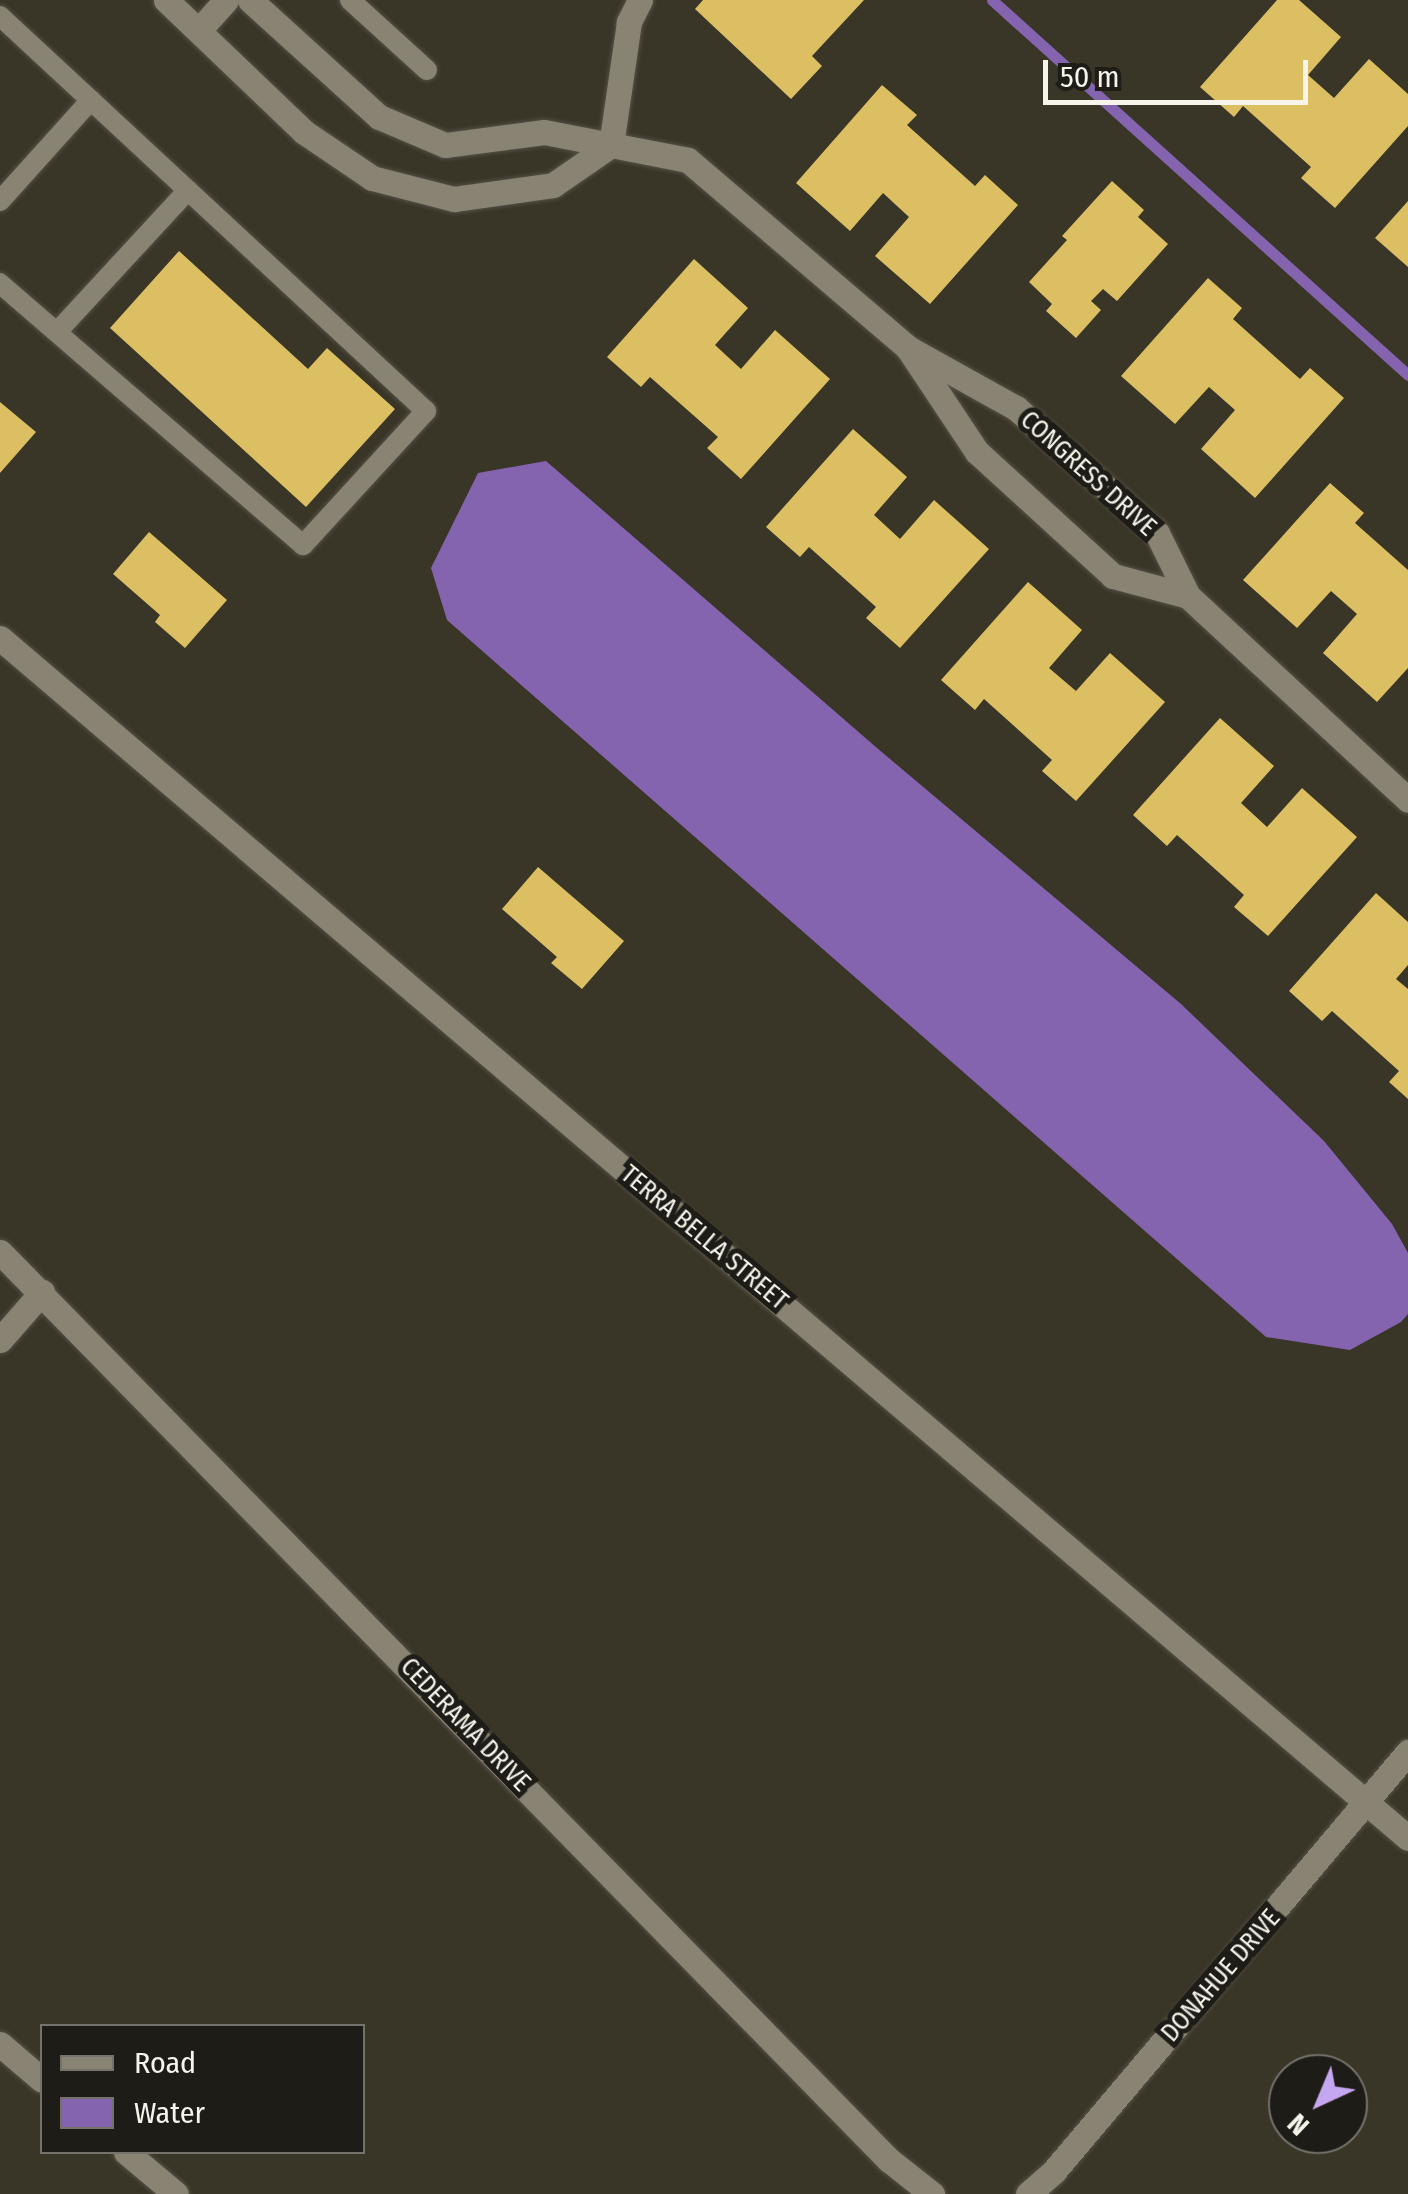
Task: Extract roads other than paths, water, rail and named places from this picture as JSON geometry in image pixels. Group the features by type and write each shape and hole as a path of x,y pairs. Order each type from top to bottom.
{"street":[{"path":"166,0 304,132 372,178 454,199 553,186 611,145 629,22 640,0"},
{"path":"199,30 226,0"},
{"name":"CONGRESS DRIVE","path":"250,0 379,118 445,145 544,132 688,160 908,348 1016,408 1157,533 1188,596 1408,800"},
{"name":"CONGRESS DRIVE","path":"908,348 977,452 1113,576 1188,596"},
{"name":"TERRA BELLA STREET","path":"0,638 1408,1838"},
{"name":"CEDERAMA DRIVE","path":"0,1252 888,2160 932,2194"},
{"path":"0,1340 42,1292"},
{"name":"DONAHUE DRIVE","path":"1028,2194 1054,2171 1408,1752"},
{"path":"0,2044 40,2078"},
{"path":"128,2154 176,2194"}],"lane":[{"path":"350,0 427,70"},
{"path":"0,16 426,411 303,545 0,283"},
{"path":"0,201 91,100"},
{"path":"57,332 188,190"}],"water":[{"path":"546,461 877,748 1181,1004 1324,1141 1392,1224 1408,1253 1408,1314 1401,1322 1350,1350 1266,1337 447,620 431,568 478,473"}],"waterway":[{"path":"992,0 1408,375"}]}
